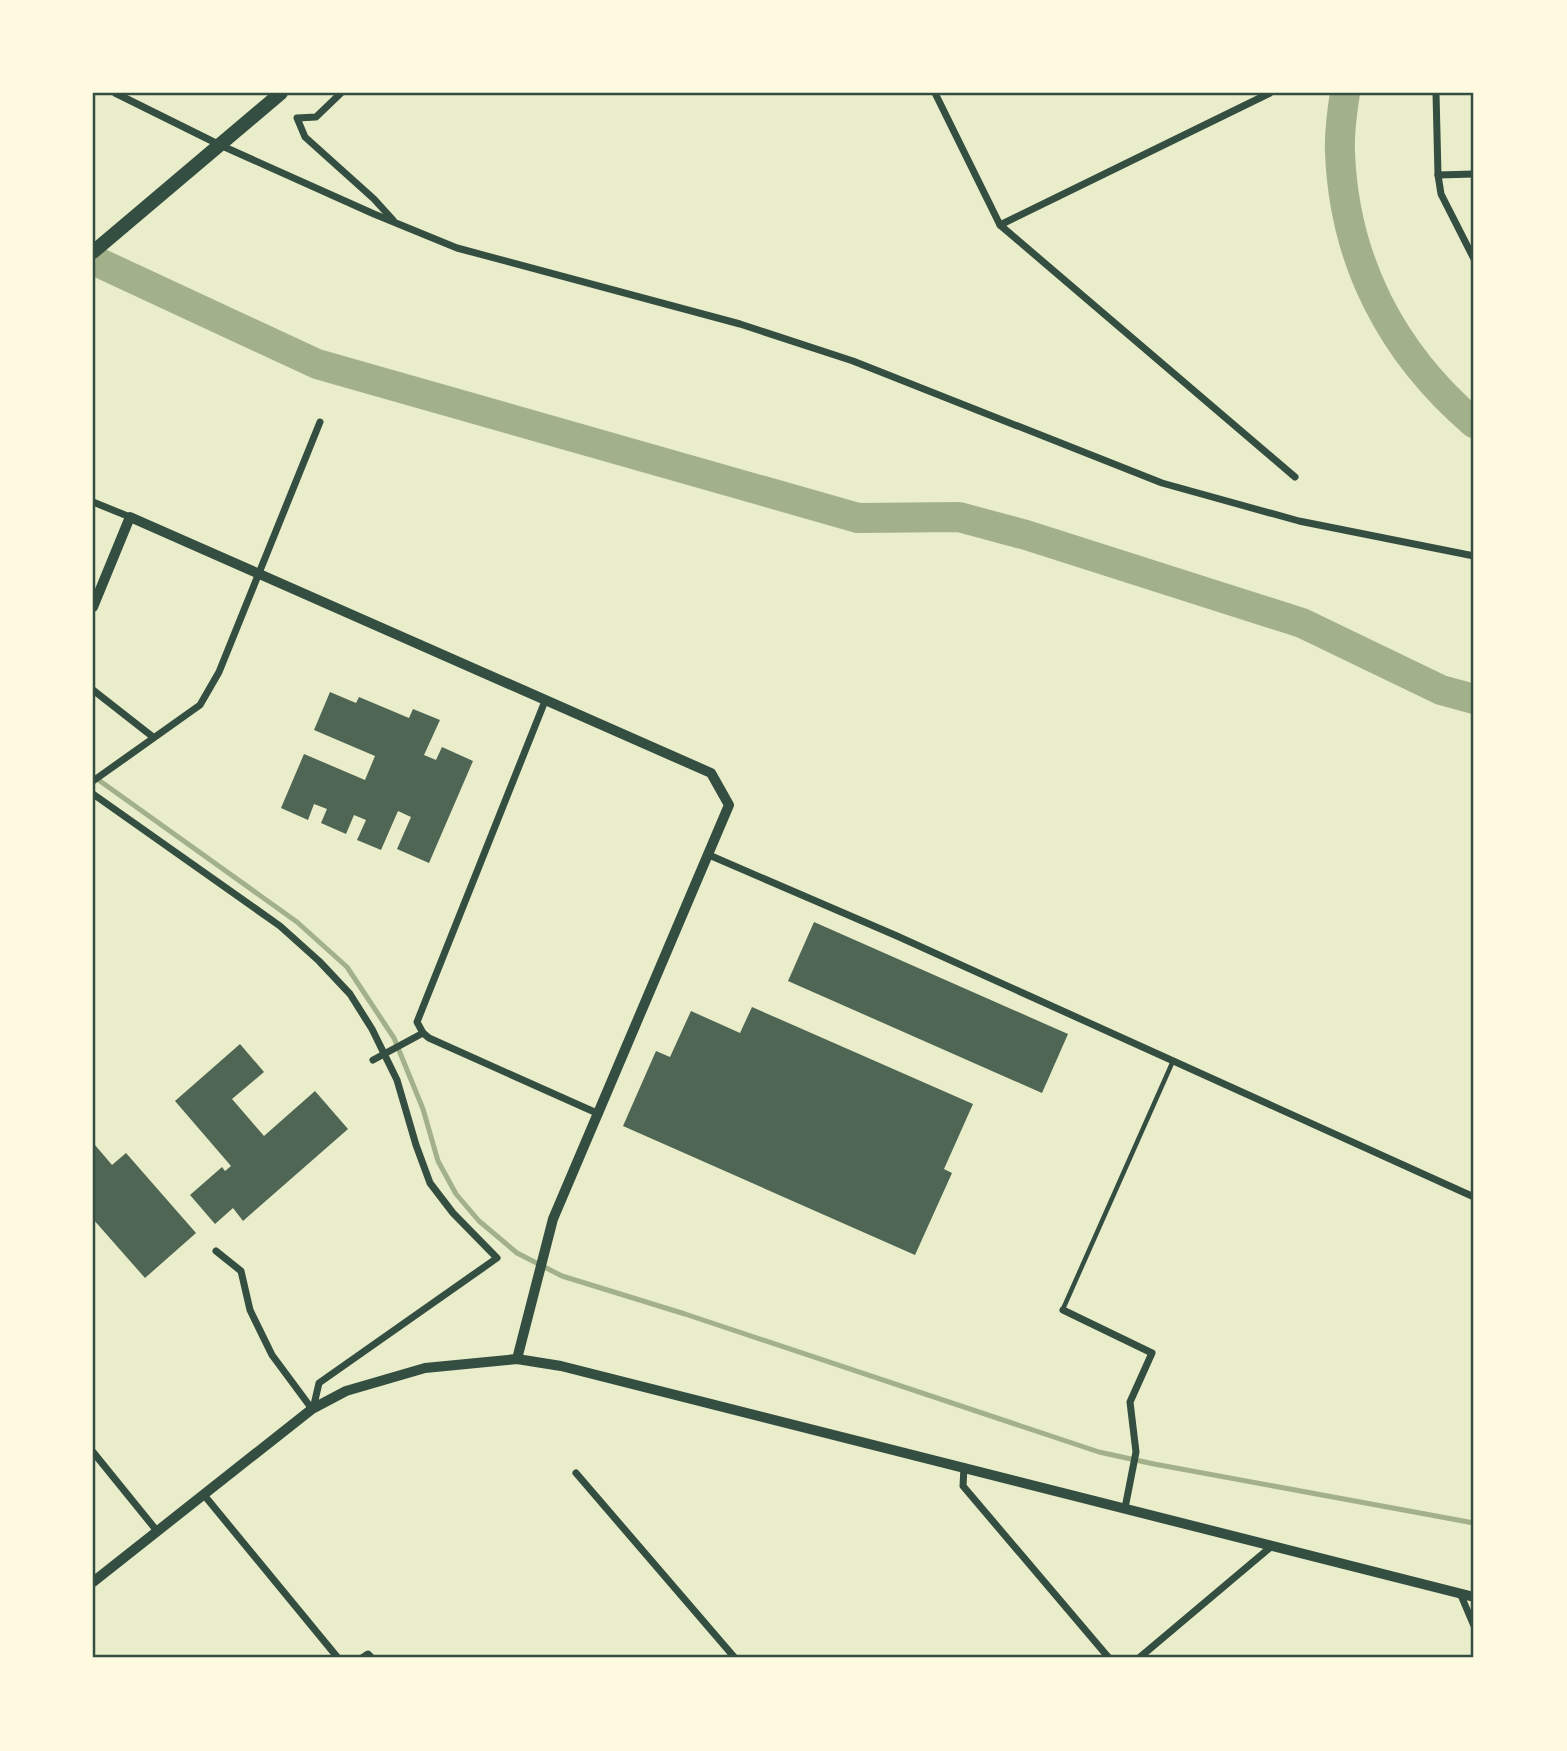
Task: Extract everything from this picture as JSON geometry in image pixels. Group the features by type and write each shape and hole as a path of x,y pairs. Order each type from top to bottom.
{"main road":[{"path":"93,252 281,93"}],"street":[{"path":"115,93 215,150 457,248 740,324 853,360 1162,483 1299,521 1474,556"},
{"path":"341,93 317,117 297,118 305,137 374,199 394,222"},
{"path":"935,93 1000,225 1295,477"},
{"path":"1000,225 1270,93"},
{"path":"1436,93 1441,194 1474,259"},
{"path":"1438,175 1474,174"},
{"path":"93,781 200,705 219,672 320,422"},
{"path":"93,502 711,773 729,805 553,1219 517,1359"},
{"path":"93,607 130,517"},
{"path":"93,690 153,737"},
{"path":"545,701 417,1022 423,1033 599,1114"},
{"path":"93,794 280,926 350,994 397,1080 430,1183 453,1213 497,1258 319,1383 313,1409"},
{"path":"709,855 1173,1060 1474,1197"},
{"path":"373,1060 423,1033"},
{"path":"216,1251 241,1270 250,1310 272,1355 313,1409"},
{"path":"1063,1310 1152,1353 1130,1402 1136,1452 1125,1508"},
{"path":"93,1582 313,1409 346,1391 425,1368 517,1359 561,1366 1474,1597"},
{"path":"93,1452 157,1531"},
{"path":"964,1467 963,1486 1109,1658"},
{"path":"576,1473 735,1658"},
{"path":"204,1495 338,1658"},
{"path":"1139,1658 1273,1546"},
{"path":"1460,1592 1474,1626"},
{"path":"362,1658 368,1654 372,1658"}],"lane":[{"path":"1063,1310 1173,1060"}],"building":[{"path":"330,692 356,703 359,697 409,718 413,709 440,720 424,755 436,760 442,747 473,761 429,863 397,849 411,817 398,811 381,850 357,840 366,820 354,815 346,834 321,823 327,809 314,804 308,820 281,808 304,754 365,780 375,756 314,730"},
{"path":"814,922 1068,1034 1042,1093 788,981"},
{"path":"752,1007 973,1104 944,1169 952,1173 915,1255 623,1126 656,1051 670,1057 691,1011 740,1033"},
{"path":"240,1044 264,1072 232,1099 264,1136 315,1091 348,1129 243,1221 233,1208 215,1224 190,1195 222,1167 225,1171 231,1166 175,1101"},
{"path":"95,1145 112,1165 126,1153 196,1233 145,1278 93,1219"}],"waterway":[{"path":"1345,93 1340,145 1344,192 1351,230 1363,267 1378,302 1419,366 1445,396 1474,423"},
{"path":"93,260 317,364 858,518 959,517 1026,535 1302,623 1441,690 1474,699"},
{"path":"93,776 297,922 347,967 394,1038 423,1109 438,1161 456,1194 479,1221 517,1253 562,1276 685,1314 1099,1452 1474,1523"}]}
